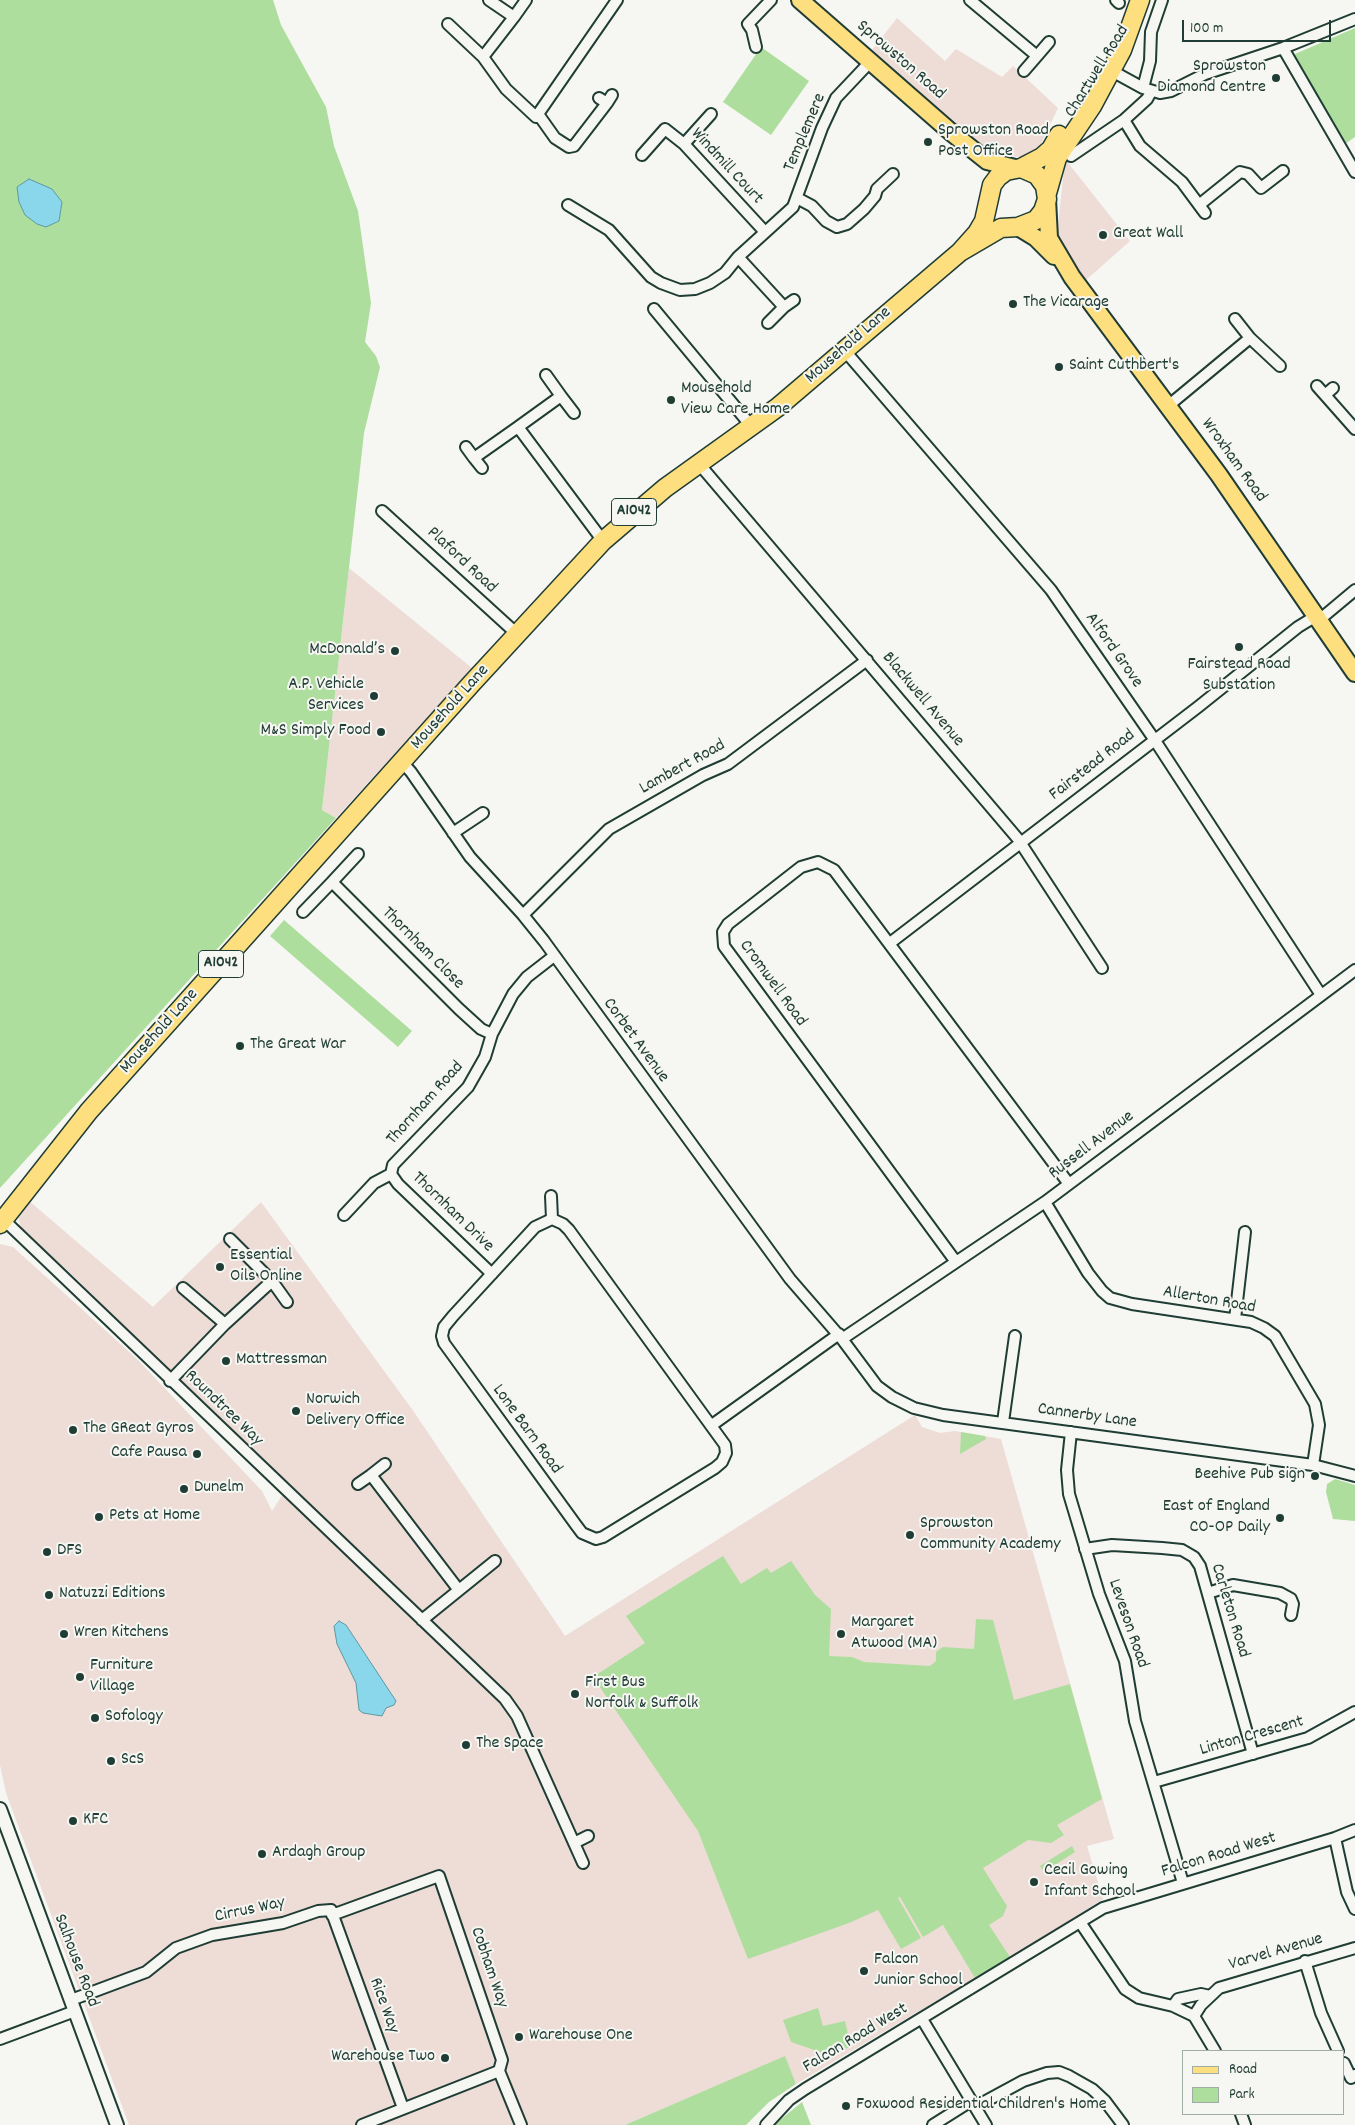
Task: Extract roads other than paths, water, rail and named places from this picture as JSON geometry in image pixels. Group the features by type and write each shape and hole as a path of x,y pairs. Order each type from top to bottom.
{"highway":[{"name":"Chartwell Road","path":"1047,196 1057,158 1092,106 1112,71 1130,34 1136,8"},
{"name":"Chartwell Road","path":"1018,168 1042,157 1051,148 1090,88 1121,31 1136,8"},
{"path":"1018,168 1038,175 1045,186 1047,196"},
{"name":"Mousehold Lane","path":"2,1222 89,1111 517,634 603,541 657,495 752,427 960,252 977,233 984,221 992,185 998,177 1018,168"},
{"name":"Mousehold Lane","path":"960,252 988,234 1036,220 1043,211 1047,196"},
{"path":"990,198 997,216 1015,226"}],"main road":[{"name":"Sprowston Road","path":"800,0 952,133 987,161 1018,168"},
{"name":"Sprowston Road","path":"952,133 982,166 986,175 990,198"},
{"name":"Wroxham Road","path":"1047,196 1049,238 1072,277"},
{"name":"Wroxham Road","path":"1015,226 1036,238 1072,277 1242,508 1355,673"}],"street":[{"path":"490,0 514,17"},
{"path":"483,57 526,0"},
{"path":"448,24 483,57 506,89 536,117 617,0"},
{"path":"756,47 752,30 748,24 771,0"},
{"path":"970,0 1037,56"},
{"path":"1071,156 1124,120 1147,99 1151,32 1162,0"},
{"path":"1112,71 1147,90 1160,93 1171,91 1205,74 1283,48 1355,19"},
{"path":"1024,71 1049,42"},
{"path":"1283,48 1355,172"},
{"name":"Templemere","path":"568,205 610,230 651,277 671,287 695,289 710,283 725,273 738,257 785,216 797,198 822,128 836,98 870,62"},
{"path":"538,114 555,138 569,147 578,143 606,99"},
{"path":"684,144 711,114"},
{"path":"1124,120 1140,146 1182,182 1202,209 1240,172 1248,174 1261,188 1283,171"},
{"name":"Windmill Court","path":"642,155 666,129 684,144 765,232"},
{"name":"Templemere","path":"797,198 812,206 826,221 837,226 842,225 846,224 864,209 875,196 877,188 893,174"},
{"path":"738,257 784,307"},
{"path":"768,323 794,300"},
{"path":"654,309 752,427"},
{"path":"1235,319 1250,338 1280,366"},
{"path":"1168,406 1250,338"},
{"name":"Alford Grove","path":"844,351 1050,590 1154,739 1321,995"},
{"path":"546,375 574,413"},
{"path":"1317,386 1355,429"},
{"path":"1325,395 1333,388"},
{"path":"474,458 561,396"},
{"path":"518,427 603,541"},
{"path":"466,447 482,468"},
{"name":"Blackwell Avenue","path":"700,465 1021,842 1102,968"},
{"name":"Plaford Road","path":"382,511 517,634"},
{"name":"Fairstead Road","path":"890,943 1298,627 1317,619 1355,590"},
{"name":"Lambert Road","path":"524,915 609,828 703,775 728,764 867,660"},
{"name":"Corbet Avenue","path":"402,762 411,772 470,858 524,915 790,1279 840,1337"},
{"path":"453,833 483,812"},
{"path":"303,912 358,854"},
{"name":"Cromwell Road","path":"956,1262 729,954 723,939 728,924 801,867 818,862 834,870 1069,1184"},
{"name":"Thornham Close","path":"332,882 459,1009 481,1029 492,1034"},
{"name":"Thornham Road","path":"344,1215 374,1183 391,1174 393,1164 468,1087 485,1057 492,1034 513,994 527,977 554,956"},
{"name":"Russell Avenue","path":"840,1337 1045,1202 1355,970"},
{"name":"Thornham Drive","path":"391,1174 398,1184 492,1274"},
{"path":"552,1196 552,1219"},
{"name":"Allerton Road","path":"1045,1202 1088,1273 1102,1292 1110,1298 1132,1304 1251,1322 1275,1336 1315,1404 1319,1425 1313,1465"},
{"name":"Lone Barn Road","path":"552,1219 563,1224 726,1444 731,1454 715,1468 603,1537 596,1538 582,1533 444,1343 442,1336 444,1327 492,1274 535,1226 552,1219"},
{"name":"Roundtree Way","path":"2,1222 138,1347 170,1381 512,1707 583,1863"},
{"path":"1235,1320 1245,1232"},
{"path":"230,1239 272,1281 287,1302"},
{"path":"170,1381 225,1324 272,1281"},
{"path":"183,1288 225,1324"},
{"path":"1003,1422 1015,1336"},
{"path":"712,1425 840,1337"},
{"name":"Cannerby Lane","path":"840,1337 877,1386 897,1400 914,1408 943,1415 1313,1465 1355,1476"},
{"name":"Leveson Road","path":"1072,1432 1067,1485 1104,1611 1125,1662 1136,1721 1183,1883"},
{"path":"358,1484 385,1464"},
{"path":"371,1475 458,1589"},
{"name":"Carleton Road","path":"1085,1549 1112,1545 1182,1550 1194,1557 1200,1566 1253,1754"},
{"path":"422,1620 495,1561"},
{"path":"1208,1593 1233,1585 1280,1593 1294,1598 1291,1615"},
{"name":"Linton Crescent","path":"1154,1782 1308,1738 1355,1712"},
{"name":"Salhouse Road","path":"0,1808 117,2125"},
{"name":"Falcon Road West","path":"766,2125 789,2100 805,2089 1104,1908 1335,1838 1355,1830"},
{"path":"574,1842 588,1836"},
{"path":"1335,1838 1347,1892 1355,1909"},
{"name":"Cirrus Way","path":"73,2005 146,1972 176,1948 212,1935 283,1923 318,1911 331,1910 332,1915 439,1876"},
{"name":"Cobham Way","path":"439,1876 502,2060 499,2071 521,2125"},
{"name":"Rice Way","path":"332,1915 403,2108"},
{"path":"1080,1922 1124,1989 1139,1998 1173,2006 1194,2016 1214,2050"},
{"name":"Varvel Avenue","path":"1194,2016 1210,1996 1219,1988 1232,1982 1355,1948"},
{"path":"1305,1962 1321,2013 1338,2050"},
{"name":"Varvel Avenue","path":"1173,2006 1178,1999 1201,1994 1210,1996"},
{"path":"0,2039 73,2005"},
{"path":"922,2019 986,2125"},
{"path":"1345,2066 1350,2078"},
{"path":"362,2125 499,2071"},
{"path":"933,2125 1023,2081 1047,2073 1059,2072 1092,2090 1105,2101 1123,2125"}],"water":[{"path":"29,179 52,189 62,202 59,221 46,227 37,224 25,215 19,202 17,187"},
{"path":"339,1621 346,1625 396,1701 394,1705 386,1708 382,1716 363,1713 359,1710 356,1683 337,1644 334,1626"}],"place":[{"name":"Sprowston Diamond Centre","path":"1276,78"},
{"name":"Sprowston Road Post Office","path":"928,142"},
{"name":"Great Wall","path":"1103,235"},
{"name":"The Vicarage","path":"1013,304"},
{"name":"Saint Cuthbert's","path":"1059,367"},
{"name":"Mousehold View Care Home","path":"671,400"},
{"name":"Fairstead Road Substation","path":"1239,647"},
{"name":"McDonald’s","path":"395,651"},
{"name":"A.P. Vehicle Services","path":"374,696"},
{"name":"M&S Simply Food","path":"381,732"},
{"name":"The Great War","path":"240,1046"},
{"name":"Essential Oils Online","path":"220,1267"},
{"name":"Mattressman","path":"226,1361"},
{"name":"Norwich Delivery Office","path":"296,1411"},
{"name":"The GReat Gyros","path":"73,1430"},
{"name":"Cafe Pausa","path":"197,1454"},
{"name":"Beehive Pub sign","path":"1315,1476"},
{"name":"Dunelm","path":"184,1489"},
{"name":"Pets at Home","path":"99,1517"},
{"name":"East of England CO-OP Daily","path":"1280,1518"},
{"name":"Sprowston Community Academy","path":"910,1535"},
{"name":"DFS","path":"47,1552"},
{"name":"Natuzzi Editions","path":"49,1595"},
{"name":"Wren Kitchens","path":"64,1634"},
{"name":"Margaret Atwood (MA)","path":"841,1634"},
{"name":"Furniture Village","path":"80,1677"},
{"name":"First Bus Norfolk & Suffolk","path":"575,1694"},
{"name":"Sofology","path":"95,1718"},
{"name":"The Space","path":"466,1745"},
{"name":"ScS","path":"111,1761"},
{"name":"KFC","path":"73,1821"},
{"name":"Ardagh Group","path":"262,1854"},
{"name":"Cecil Gowing Infant School","path":"1034,1882"},
{"name":"Falcon Junior School","path":"864,1971"},
{"name":"Warehouse One","path":"519,2037"},
{"name":"Warehouse Two","path":"445,2058"},
{"name":"Foxwood Residential Children's Home","path":"846,2106"}]}
